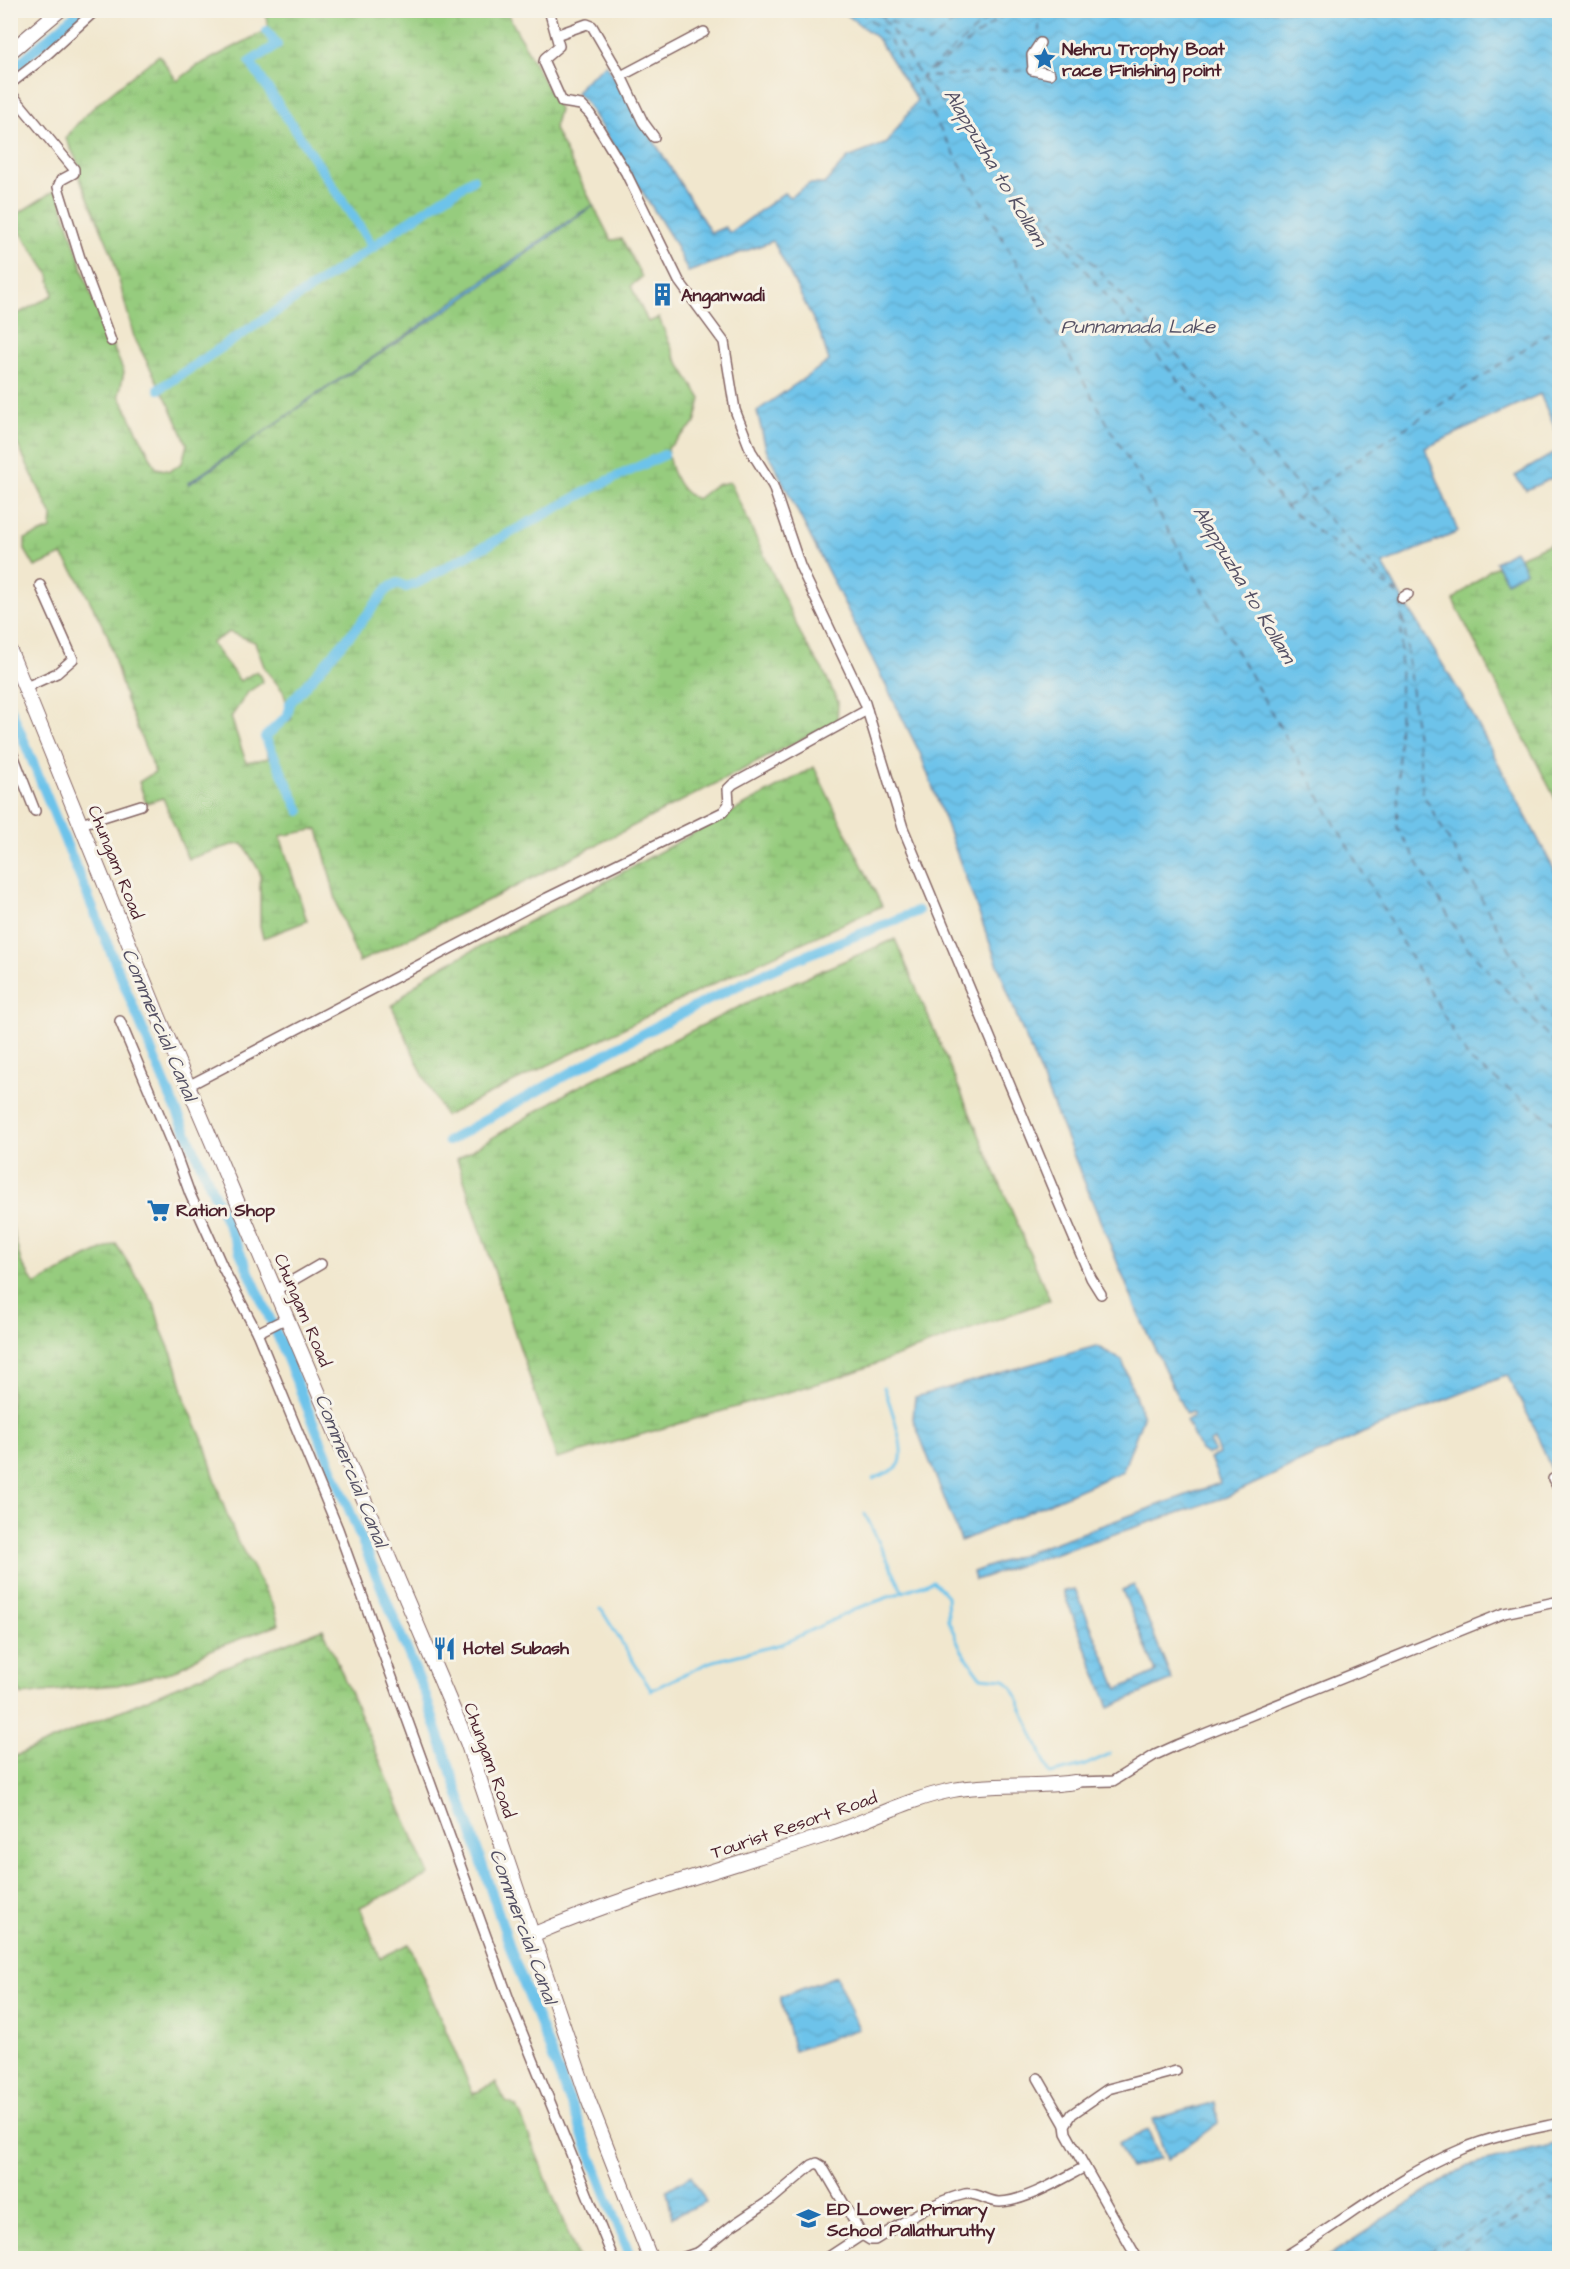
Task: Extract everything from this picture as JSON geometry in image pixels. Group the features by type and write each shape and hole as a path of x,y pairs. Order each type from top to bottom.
{"main road":[{"path":"10,52 60,10"},
{"name":"Chungam Road","path":"10,651 188,1086 276,1290 284,1320 467,1742 588,2099 650,2259"},
{"name":"Tourist Resort Road","path":"532,1935 575,1917 832,1833 931,1796 964,1789 1048,1786 1076,1782"}],"street":[{"path":"10,84 42,59 96,10"},
{"path":"549,10 559,46 545,58 544,62 558,96 562,102 581,105 590,114 626,173 679,281 724,342 735,410 752,451 773,486 800,566 867,710 903,828 1058,1201 1101,1294"},
{"path":"556,35 590,24 621,76 630,100 654,137"},
{"path":"621,76 704,32"},
{"path":"1040,43 1032,56 1033,69 1050,74"},
{"path":"10,92 74,169 74,173 61,180 58,187 80,258 111,341"},
{"path":"26,687 57,673 73,659 40,585"},
{"path":"188,1086 363,993 433,960 547,898 723,812 729,804 728,789 733,783 867,710"},
{"path":"10,747 35,811"},
{"path":"81,824 141,806"},
{"path":"120,1021 173,1147 190,1194 224,1270 258,1332 338,1529 511,2005 613,2259"},
{"path":"276,1290 321,1264"},
{"path":"258,1332 284,1320"},
{"path":"1553,1479 1560,1491"},
{"path":"1076,1782 1113,1781 1155,1755 1429,1642 1504,1613 1560,1601"},
{"path":"1065,2125 1072,2114 1108,2089 1176,2071"},
{"path":"1038,2078 1065,2125 1066,2133 1137,2259"},
{"path":"1282,2259 1397,2184 1444,2157 1496,2138 1560,2123"},
{"path":"681,2259 699,2252 771,2199 807,2168 817,2163 822,2166 862,2235 870,2240 875,2240 919,2211 967,2194 997,2202 1009,2201 1085,2167"},
{"path":"827,2259 862,2235"}],"green space":[{"path":"272,11 506,11 559,109 554,129 611,240 622,239 642,277 631,286 648,322 659,318 676,359 701,399 695,423 667,449 676,479 684,491 697,499 715,485 730,482 804,641 823,670 838,702 837,721 501,894 359,962 339,911 318,829 280,836 307,921 263,938 260,926 260,872 243,844 232,845 188,859 163,798 146,803 139,782 155,772 126,700 108,636 78,578 62,555 35,567 25,550 25,539 51,529 52,516 11,431 10,318 53,295 49,274 11,218 57,189 92,298 124,372 119,395 156,468 170,471 182,463 187,444 134,337 112,254 78,174 78,163 66,139 73,128 95,106 159,55 177,81 197,66 269,29 265,13","holes":["229,632 255,642 265,669 283,691 292,719 262,738 269,758 246,762 231,717 248,692 263,682 257,671 240,681 211,643"]},
{"path":"1559,540 1559,806 1453,600 1491,569"},
{"path":"814,767 882,906 721,980 445,1116 422,1073 392,1006 429,973 590,890"},
{"path":"895,939 1050,1300 843,1376 557,1459 457,1159 572,1090 755,999"},
{"path":"11,1223 21,1262 35,1285 86,1257 116,1244 154,1304 161,1329 176,1364 186,1402 205,1445 221,1499 237,1540 273,1605 279,1624 208,1651 175,1671 117,1685 22,1695 10,1677"},
{"path":"323,1629 429,1875 360,1907 380,1958 409,1944 473,2094 496,2083 506,2102 517,2106 578,2258 11,2258 11,1758 206,1674"}],"water":[{"name":"Punnamada Lake","path":"842,11 1559,11 1559,438 1540,394 1425,448 1458,532 1383,564 1467,704 1559,879 1559,1488 1531,1421 1507,1375 1370,1430 1226,1497 975,1580 973,1572 1220,1483 1210,1458 1219,1454 1214,1440 1210,1442 1214,1452 1207,1454 1200,1450 1186,1420 1194,1416 1192,1412 1186,1414 1140,1318 1017,1017 920,753 766,449 757,411 829,361 821,335 773,241 688,272 673,240 585,101 576,93 584,82 606,64 711,233 725,227 730,233 784,193 790,197 809,184 824,184 848,158 887,143 917,100 877,38"},
{"path":"594,205 455,305 295,410 580,213"},
{"path":"265,431 200,477 188,483"},
{"path":"1559,450 1559,475 1526,490 1515,476"},
{"path":"1515,550 1526,571 1507,582 1495,562"},
{"path":"1096,1346 1122,1360 1143,1417 1123,1471 961,1541 913,1419 915,1397"},
{"path":"1134,1585 1172,1680 1109,1707 1063,1591 1075,1589 1118,1689 1156,1672 1122,1590"},
{"path":"836,1976 859,2029 794,2051 780,1997"},
{"path":"1215,2102 1218,2123 1167,2160 1153,2119"},
{"path":"1148,2130 1160,2158 1130,2168 1118,2144"},
{"path":"1559,2143 1559,2258 1325,2258 1466,2166"},
{"path":"691,2175 706,2202 672,2217 667,2190"}],"waterway":[{"path":"10,71 81,10"},
{"path":"267,31 277,45 250,62 373,247 473,179"},
{"path":"159,389 373,247"},
{"path":"300,811 265,737 287,716 290,703 359,625 388,588 398,583 406,587 417,583 599,485 664,455"},
{"name":"Commercial Canal","path":"10,707 170,1096 279,1339 425,1694 513,1956 631,2258"},
{"path":"448,1141 601,1056 718,995 797,959 918,911"},
{"path":"873,1479 896,1468 901,1460 900,1440 884,1387"},
{"path":"865,1514 903,1592"},
{"path":"601,1609 651,1690 710,1662 782,1644 858,1608 933,1581 947,1596 948,1620 962,1651 981,1677 1004,1679 1013,1688 1050,1774 1083,1766 1110,1754"}],"ferry route":[{"path":"860,10 888,37 1469,1060 1560,1127"},
{"path":"872,10 888,24 921,77 1286,507 1398,595"},
{"path":"878,14 929,43 964,10"},
{"path":"998,10 921,77 1029,70"},
{"path":"932,70 1010,10"},
{"path":"1039,10 1039,40"},
{"path":"938,96 1397,593"},
{"path":"1286,507 1560,325"},
{"path":"1402,601 1397,827 1465,945 1560,1049"},
{"path":"1402,604 1423,794 1543,1009 1560,1028"},
{"path":"1416,2258 1560,2182"},
{"path":"1450,2258 1560,2195"}],"place":[{"name":"Nehru Trophy Boat race Finishing point","path":"1044,59"},
{"name":"Anganwadi","path":"663,295"},
{"name":"Ration Shop","path":"158,1210"},
{"name":"Hotel Subash","path":"445,1648"},
{"name":"ED Lower Primary School Pallathuruthy","path":"809,2219"}],"water label":[{"name":"Alappuzha to Kollam","path":"996,167"},
{"name":"Alappuzha to Kollam","path":"1245,584"}]}
